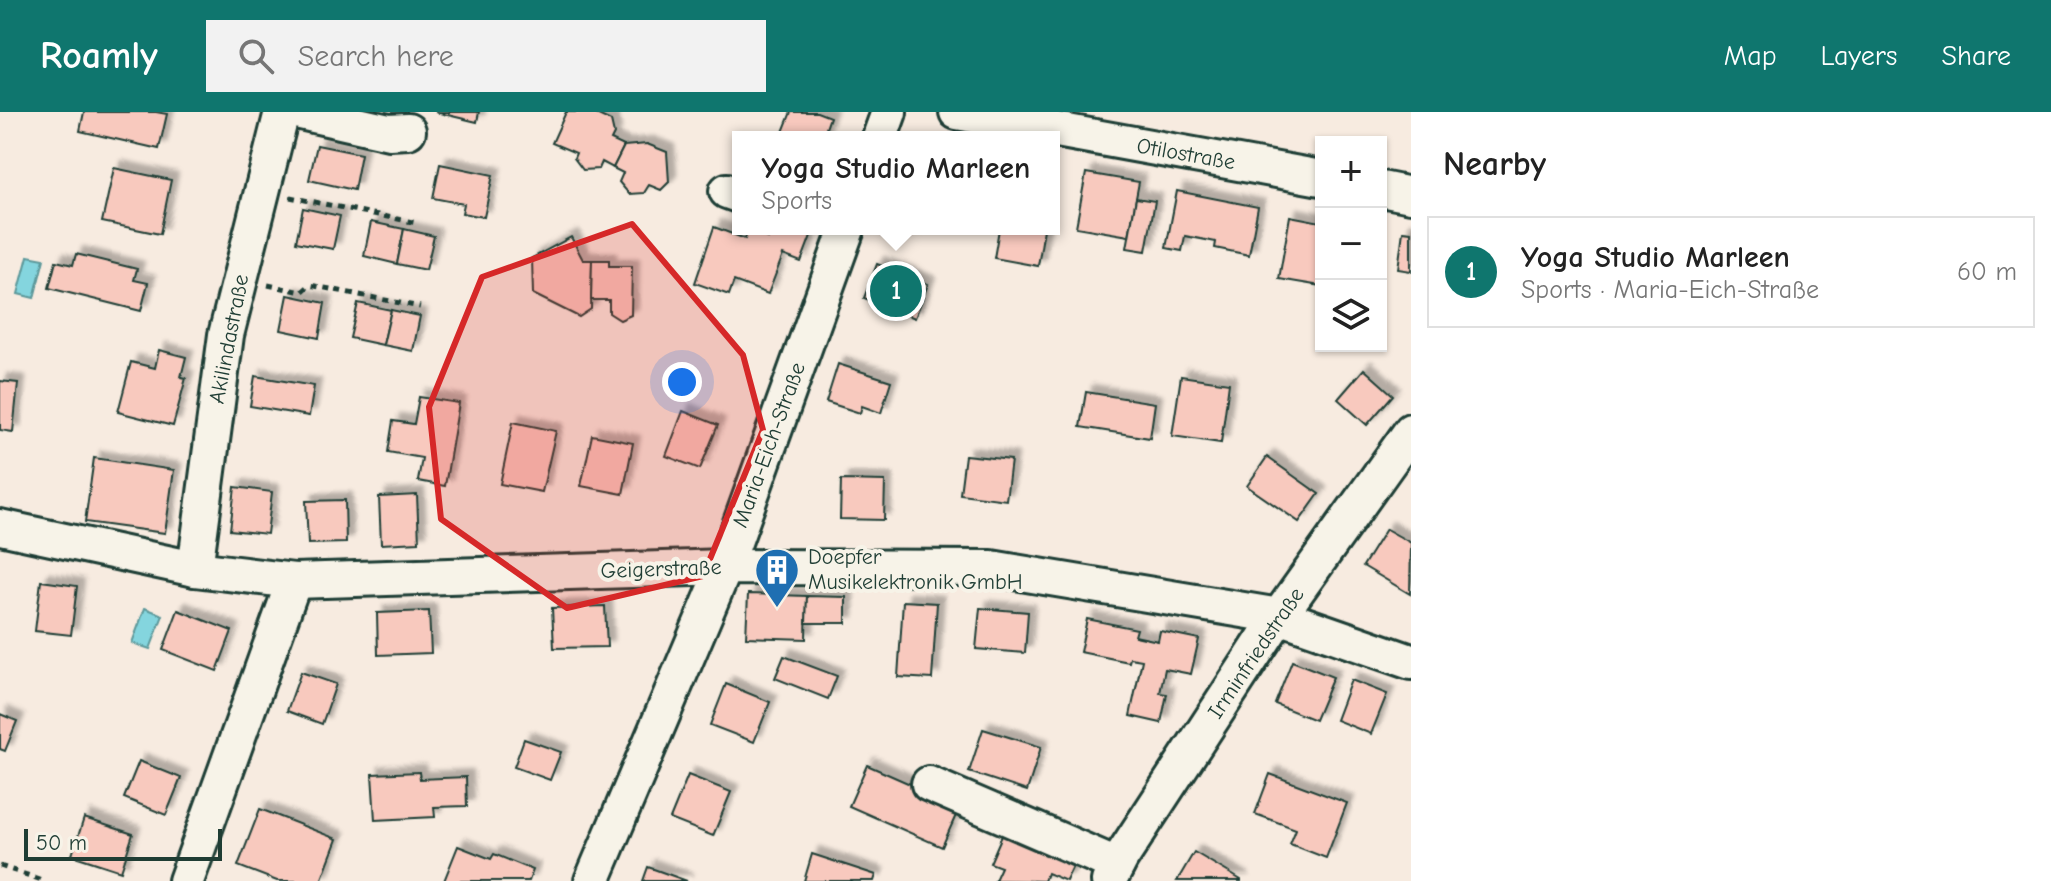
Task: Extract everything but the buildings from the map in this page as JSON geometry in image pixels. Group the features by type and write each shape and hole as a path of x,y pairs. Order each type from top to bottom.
{"street":[{"name":"Akilindastraße","path":"195,569 226,335 282,112"},
{"path":"300,112 389,132 408,131"},
{"path":"882,131 889,112"},
{"name":"Otilostraße","path":"957,112 1315,177"},
{"path":"1387,190 1411,195"},
{"name":"Maria-Eich-Straße","path":"592,881 725,567 840,235"},
{"name":"Irminfriedstraße","path":"1113,873 1279,616 1411,431"},
{"name":"Geigerstraße","path":"0,527 195,569 294,581 725,567 991,568 1279,616 1411,662"},
{"path":"186,881 294,581"},
{"path":"929,784 1113,873"}],"path":[{"path":"262,191 417,223"},
{"path":"240,279 302,292 310,285 420,307"},
{"path":"0,866 45,881"}],"highlighted area":[{"path":"632,224 743,355 763,430 703,576 567,608 441,519 429,407 482,277"}],"water":[{"path":"28,256 44,259 34,298 18,294"},
{"path":"145,608 163,615 150,649 132,643"}],"place":[{"name":"Yoga Studio Marleen","path":"896,291"},
{"name":"Doepfer Musikelektronik GmbH","path":"777,609"}]}
